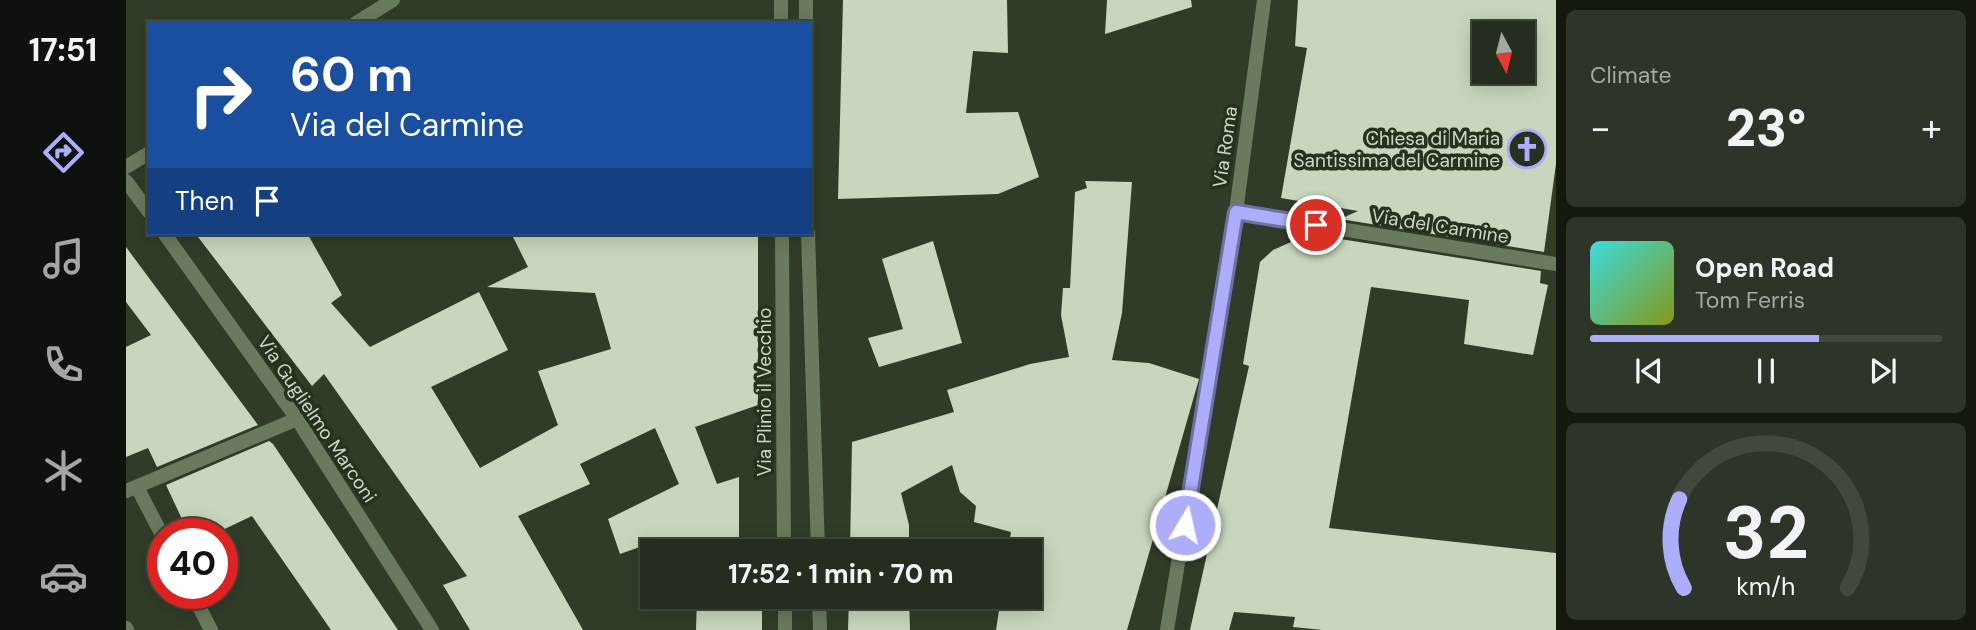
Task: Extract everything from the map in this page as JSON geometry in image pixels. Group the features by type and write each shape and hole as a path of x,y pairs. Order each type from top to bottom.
{"street":[{"path":"359,21 393,0"},
{"path":"781,0 781,21"},
{"path":"806,0 806,21"},
{"name":"Via Roma","path":"1167,630 1236,212 1264,0"},
{"path":"126,167 147,154"},
{"path":"126,181 147,209"},
{"name":"Via del Carmine","path":"1236,212 1556,264"},
{"name":"Via Guglielmo Marconi","path":"165,235 297,419 432,630"},
{"name":"Via Plinio il Vecchio","path":"782,235 784,539"},
{"path":"808,235 818,539"},
{"path":"150,518 131,489 297,419"},
{"path":"200,609 211,630"},
{"path":"785,609 785,630"},
{"path":"819,609 820,630"}],"building":[{"path":"843,0 1007,0 1008,53 973,51 966,113 1018,112 1039,177 998,194 838,199"},
{"path":"1107,0 1191,0 1192,7 1105,34"},
{"path":"1298,0 1556,0 1556,164 1544,252 1340,219 1358,211 1281,198 1307,48 1295,46"},
{"path":"1085,181 1132,182 1122,313 1112,360 1149,363 1199,379 1127,630 996,630 999,609 1042,609 1042,539 1010,539 1011,532 974,522 976,506 960,492 952,465 901,493 909,525 909,539 850,539 852,442 954,412 947,390 1030,364 1069,357 1061,315 1063,288 1070,288 1075,192 1087,188"},
{"path":"1309,234 1541,271 1540,283 1548,285 1533,355 1464,344 1469,300 1371,287 1329,528 1556,553 1556,630 1323,630 1293,627 1295,617 1234,612 1229,630 1190,630 1249,366 1243,364 1260,262 1273,250"},
{"path":"197,235 308,235 342,295 331,303 370,347 479,292 508,350 431,387 480,468 558,425 538,371 611,349 595,293 487,287 528,267 512,235 758,235 758,405 695,427 717,484 739,477 739,539 640,539 640,547 620,554 608,519 679,484 655,428 580,464 590,484 518,516 583,630 470,630 443,585 467,576 324,374 312,386"},
{"path":"933,241 962,343 879,367 868,338 903,329 882,259"},
{"path":"126,247 258,425 157,467 148,448 126,457 126,347 151,335 126,302"},
{"path":"269,441 398,630 331,630 252,516 238,523 238,518 181,518 166,485"},
{"path":"697,609 762,609 762,630 696,630"},
{"path":"849,609 909,609 910,630 848,630"}],"place":[{"name":"Chiesa di Maria Santissima del Carmine","path":"1527,149"}],"route":[{"path":"1185,525 1236,212 1316,225"}]}
